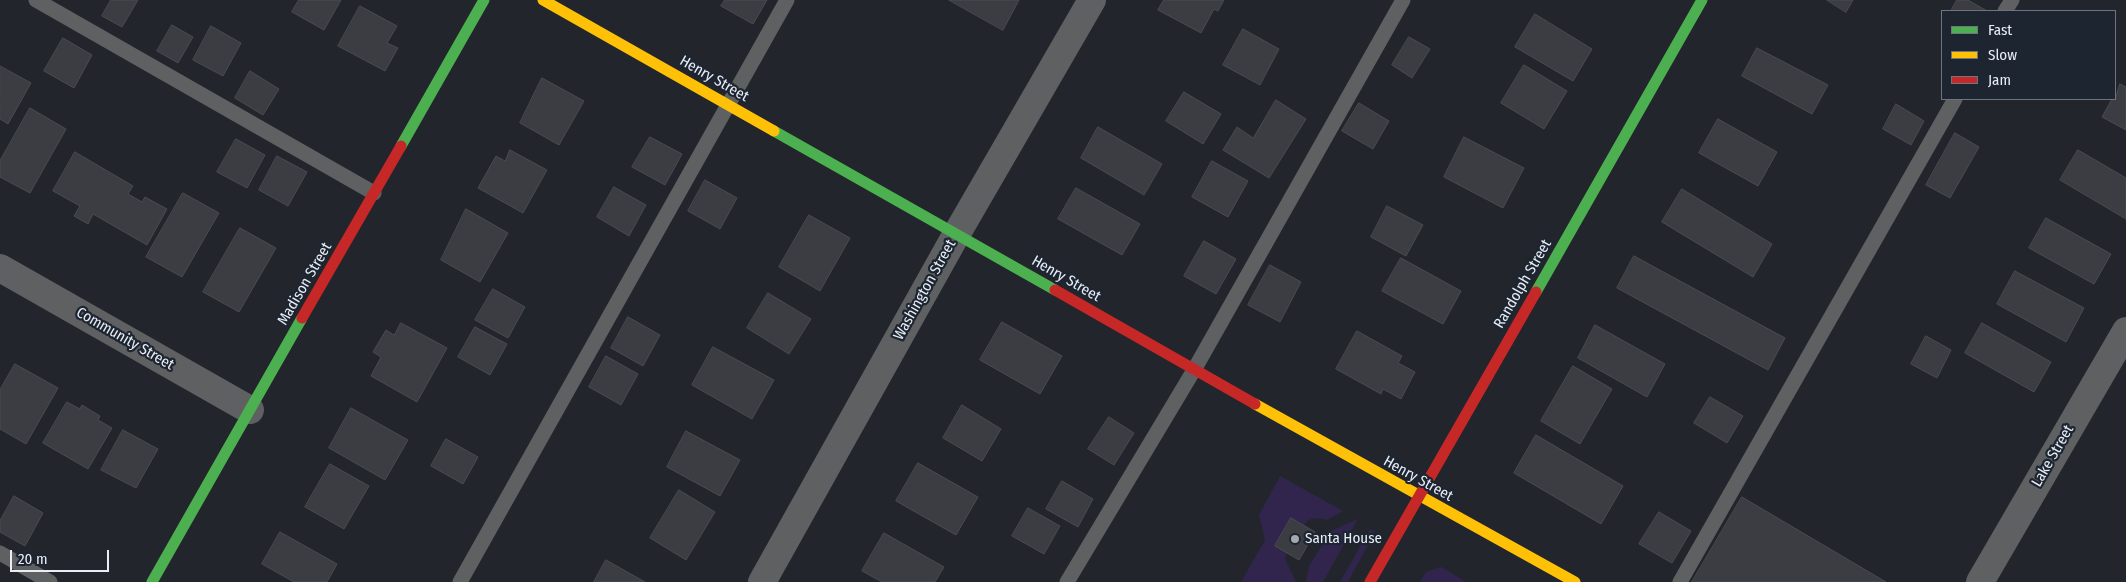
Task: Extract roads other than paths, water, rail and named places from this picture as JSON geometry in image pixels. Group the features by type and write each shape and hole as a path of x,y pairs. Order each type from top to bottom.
{"street":[{"name":"Madison Street","path":"152,582 484,0"},
{"name":"Henry Street","path":"543,0 1419,497 1575,582"},
{"name":"Washington Street","path":"762,582 956,235 1092,0"},
{"name":"Randolph Street","path":"1370,582 1702,0"},
{"name":"Community Street","path":"0,268 250,410"},
{"name":"Lake Street","path":"1980,582 2126,331"}],"lane":[{"path":"36,0 374,193"},
{"path":"460,582 787,0"},
{"path":"1067,582 1194,370 1402,0"},
{"path":"1680,582 1954,100"},
{"path":"0,553 50,582"}],"place":[{"name":"Santa House","path":"1295,539"}]}
